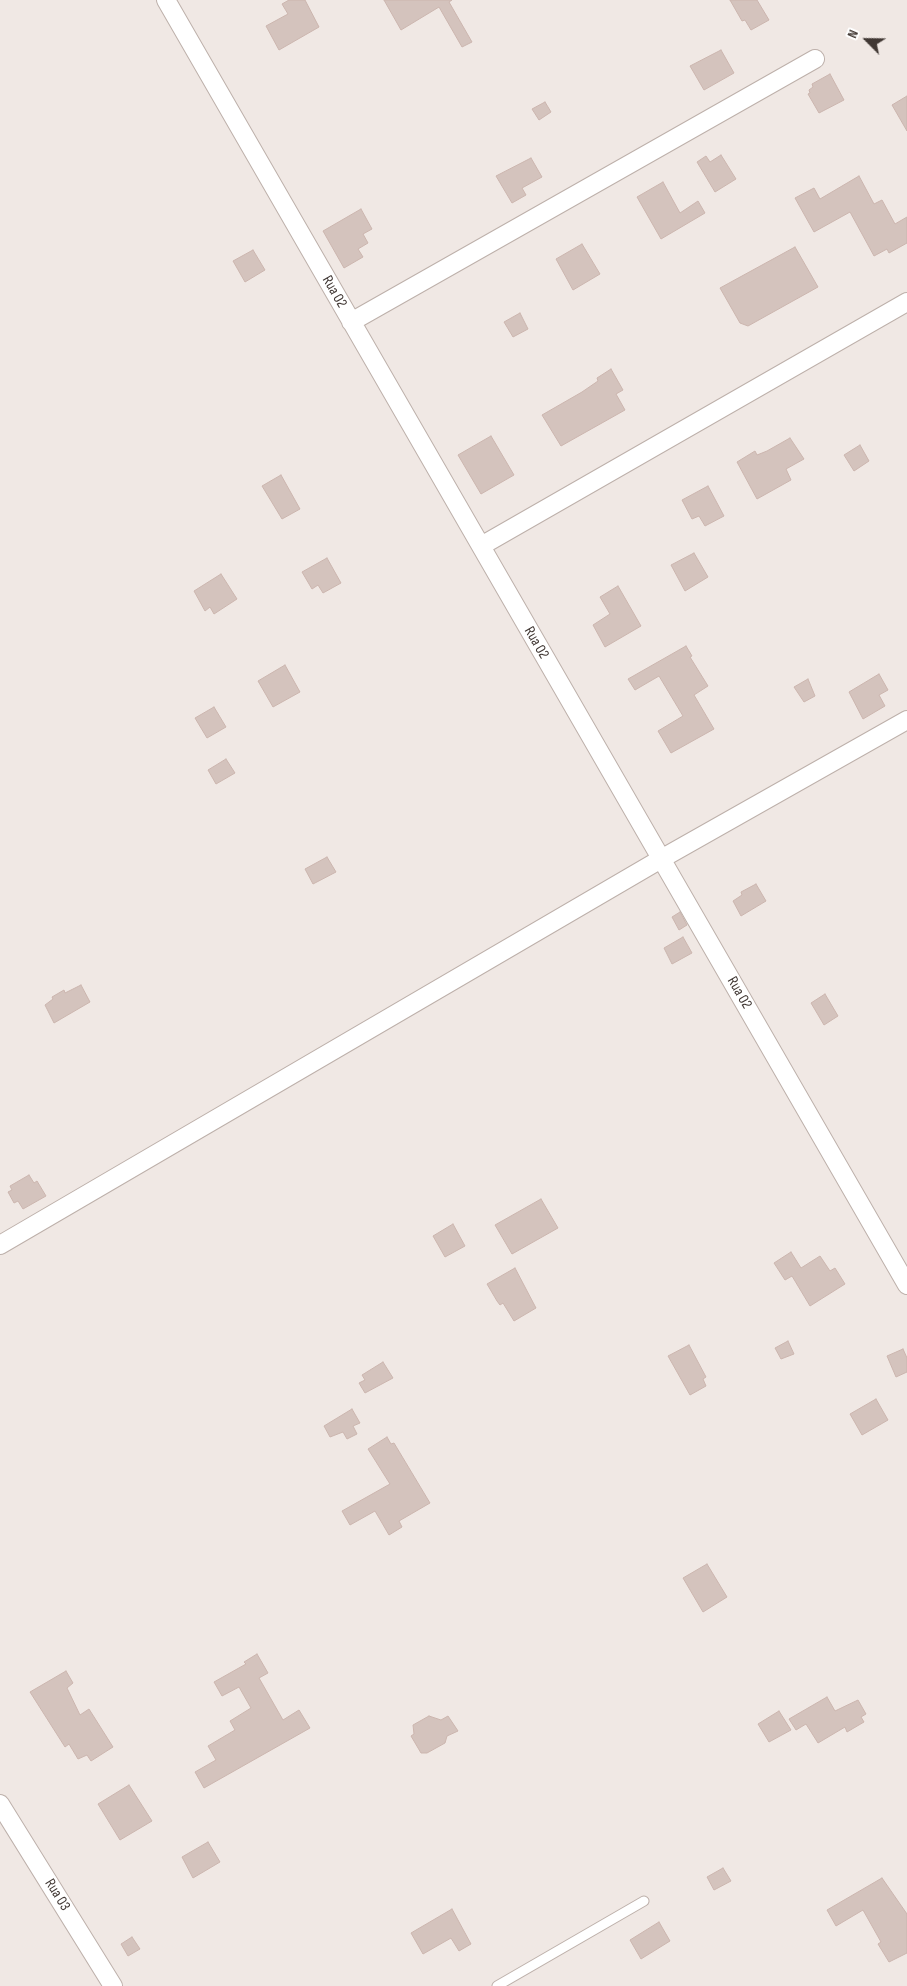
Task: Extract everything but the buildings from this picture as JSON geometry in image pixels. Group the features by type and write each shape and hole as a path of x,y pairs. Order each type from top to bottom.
{"street":[{"name":"Rua 02","path":"166,0 907,1285"},
{"path":"351,322 815,59"},
{"path":"481,546 907,302"},
{"path":"0,1245 661,859 907,720"},
{"name":"Rua 03","path":"0,1804 113,1986"}],"lane":[{"path":"497,1986 644,1901"}]}
